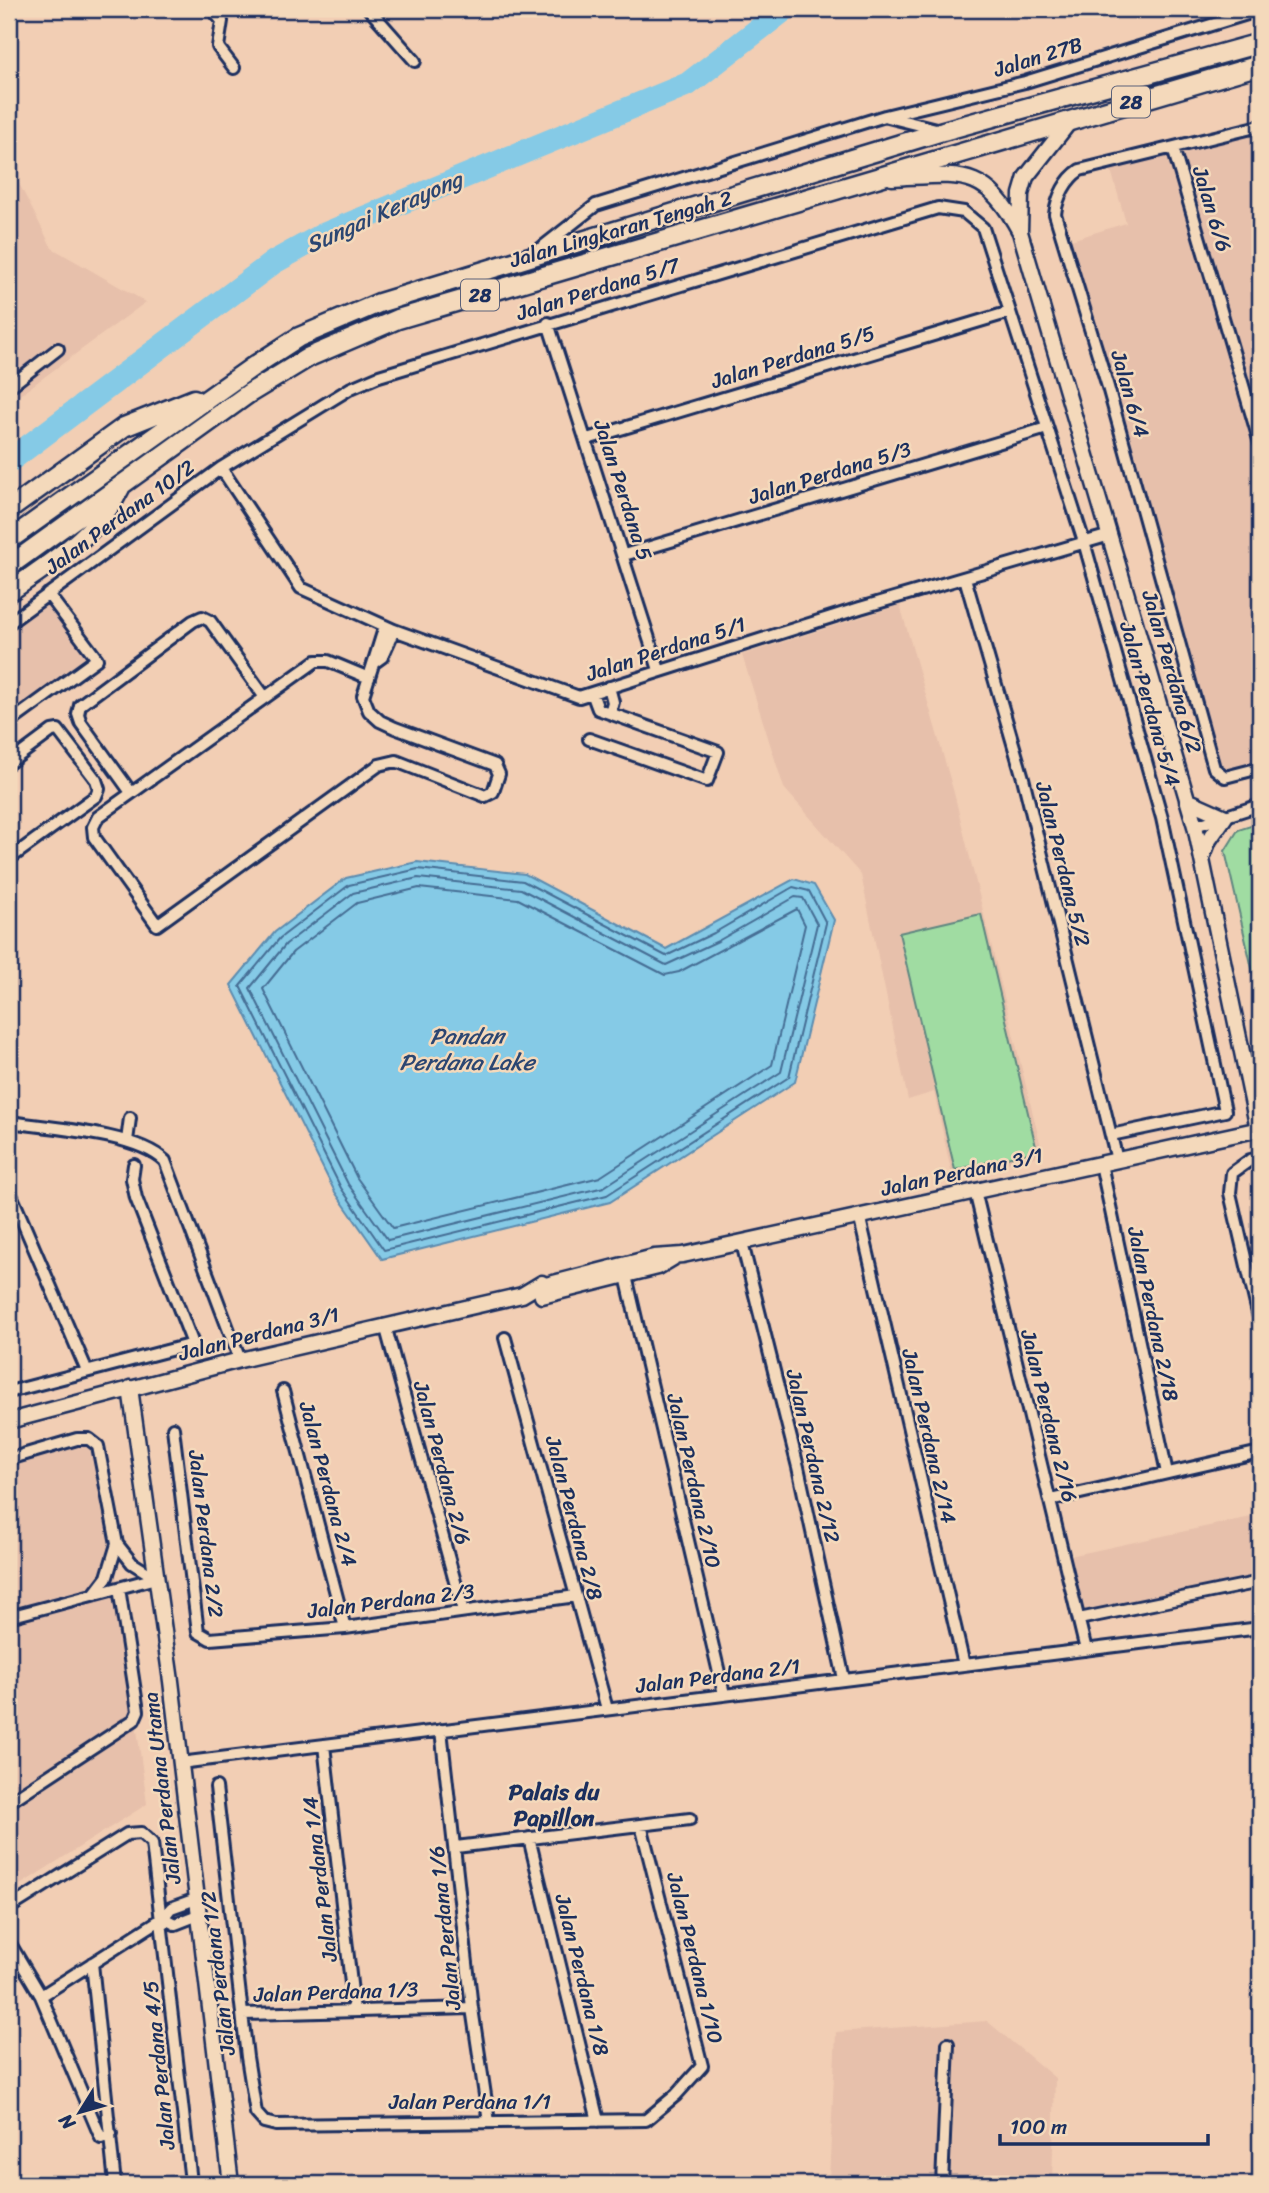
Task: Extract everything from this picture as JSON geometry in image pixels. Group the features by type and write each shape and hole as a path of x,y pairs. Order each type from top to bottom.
{"highway":[{"name":"Jalan Lingkaran Tengah 2","path":"9,540 219,389 299,337 379,303 943,131 1260,43"},
{"name":"Jalan Lingkaran Tengah 2","path":"9,566 248,394 309,357 398,319 1260,65"},
{"path":"9,510 124,427 219,389"},
{"path":"9,592 91,532 109,512 121,485"}],"street":[{"path":"212,9 221,19 218,47 234,68"},
{"path":"369,9 415,61"},
{"name":"Jalan 27B","path":"533,255 596,205 885,116 1025,82 1260,9"},
{"path":"885,116 943,131"},
{"name":"Jalan Perdana 6/2","path":"1020,232 1021,194 1026,177 1071,120"},
{"name":"Jalan 6/4","path":"1260,126 1080,170 1071,176 1056,203 1055,214 1116,413 1214,768 1226,777 1260,768"},
{"name":"Jalan 6/6","path":"1174,148 1260,443"},
{"name":"Jalan Perdana 6/2","path":"873,179 956,175 972,178 989,187 1005,204 1020,232 1195,826 1259,1129"},
{"name":"Jalan Perdana 5/7","path":"221,468 351,388 413,365 938,208 964,212"},
{"name":"Jalan Perdana 5/4","path":"964,212 983,228 1084,542 1162,818 1225,1111 1111,1135"},
{"name":"Jalan Perdana 5/5","path":"587,439 1010,312"},
{"name":"Jalan Perdana 5","path":"548,324 659,670"},
{"path":"9,387 58,349"},
{"name":"Jalan Perdana 5/3","path":"624,555 1047,428"},
{"name":"Jalan Perdana 5/1","path":"221,468 300,588 389,628 579,697 659,670 1110,535"},
{"name":"Jalan Perdana 10/2","path":"9,623 221,468"},
{"name":"Jalan Perdana 5/2","path":"965,578 1023,778 1117,1160"},
{"path":"9,723 97,659 48,594"},
{"path":"130,792 81,723 78,714 80,705 193,621 202,617 210,621 264,696"},
{"path":"369,678 328,661 316,661 98,817 93,827 94,837 157,925 379,765 396,761 485,796 493,792 499,774 495,765 380,722 364,704 369,678 375,662 382,657 389,628"},
{"path":"609,687 613,702 610,713"},
{"path":"589,739 707,781 718,752 598,709 592,693"},
{"path":"9,763 52,731 58,730 96,780 99,792 9,859"},
{"path":"1187,800 1225,817"},
{"path":"1195,826 1260,805"},
{"path":"1202,859 1209,840 1225,817"},
{"path":"127,1141 130,1118"},
{"path":"9,1122 127,1141 156,1152 169,1168 240,1360"},
{"name":"Jalan Perdana 3/1","path":"9,1421 240,1360 528,1291 553,1276 640,1252 654,1257 674,1257 1259,1129"},
{"path":"1260,1158 1250,1160 1232,1173 1230,1194 1260,1322"},
{"name":"Jalan Perdana 2/18","path":"1101,1164 1167,1473"},
{"path":"9,1392 194,1344 136,1198 132,1179 134,1165"},
{"path":"9,1190 87,1371"},
{"name":"Jalan Perdana 2/16","path":"975,1191 1086,1650"},
{"name":"Jalan Perdana 2/14","path":"859,1215 964,1665"},
{"name":"Jalan Perdana 2/12","path":"743,1242 844,1679"},
{"name":"Jalan Perdana 3/1","path":"528,1291 535,1297 626,1276 658,1267 674,1257"},
{"name":"Jalan Perdana 2/10","path":"626,1276 724,1694"},
{"name":"Jalan Perdana 2/6","path":"384,1325 463,1611"},
{"name":"Jalan Perdana 2/8","path":"505,1338 607,1709"},
{"name":"Jalan Perdana Utama","path":"130,1388 180,1763 230,2184"},
{"name":"Jalan Perdana 2/4","path":"283,1391 345,1628"},
{"name":"Jalan Perdana 2/2","path":"173,1428 198,1632 210,1639"},
{"path":"9,1459 77,1439 89,1439 98,1446 117,1544 132,1563 156,1578"},
{"path":"1050,1500 1260,1452"},
{"path":"94,1594 107,1577 117,1544"},
{"path":"9,1617 156,1578"},
{"path":"1079,1619 1260,1582"},
{"path":"9,1802 127,1726 138,1711 119,1588"},
{"name":"Jalan Perdana 2/3","path":"210,1639 345,1628 576,1596"},
{"name":"Jalan Perdana 2/1","path":"180,1763 1260,1628"},
{"name":"Jalan Perdana 1/6","path":"442,1730 472,2008 489,2122"},
{"name":"Jalan Perdana 1/4","path":"324,1745 354,2010"},
{"name":"Jalan Perdana 1/2","path":"216,1787 256,2113 264,2122 294,2125"},
{"path":"456,1847 690,1819"},
{"name":"Jalan Perdana 1/10","path":"641,1825 702,2066 676,2095 646,2120"},
{"path":"9,1908 127,1834 141,1833 152,1843 163,1918"},
{"name":"Jalan Perdana 1/8","path":"529,1838 598,2121"},
{"path":"41,1996 163,1918 171,1908 196,1899"},
{"path":"163,1918 174,1924 198,1915"},
{"name":"Jalan Perdana 4/5","path":"163,1918 191,2182 163,2184"},
{"path":"9,1942 41,1996 101,2138 111,2134"},
{"path":"92,1963 115,2184"},
{"name":"Jalan Perdana 1/3","path":"242,2014 472,2008"},
{"path":"942,2184 947,2044"},
{"name":"Jalan Perdana 1/1","path":"294,2125 646,2120"},
{"path":"220,2184 228,2166"}],"shaded area":[{"path":"1260,129 1260,762 1226,771 1219,764 1162,556 1068,241 1126,223 1111,170"},
{"path":"9,164 52,248 146,302 9,403"},
{"path":"46,601 90,658 9,718 9,629"},
{"path":"900,605 954,793 1043,1155 952,1175 934,1092 908,1100 861,875 784,788 742,655"},
{"path":"85,1443 93,1448 112,1544 147,1804 9,1892 9,1466"},
{"path":"1260,1515 1260,1576 1084,1612 1070,1556"},
{"path":"987,2021 1055,2078 1052,2184 694,2184 694,2175 829,2180 836,2032"}],"green space":[{"path":"1260,823 1260,1003 1225,851 1238,830"},
{"path":"981,914 1037,1151 955,1170 899,933"}],"water":[{"name":"Pandan Perdana Lake","path":"417,862 525,874 666,949 794,879 814,885 834,920 795,1082 610,1202 382,1259 335,1192 231,985 275,932 346,878"}],"waterway":[{"name":"Sungai Kerayong","path":"9,461 274,262 323,235 688,84 785,9"}],"district":[{"name":"Palais du Papillon","path":"554,1805"}]}
